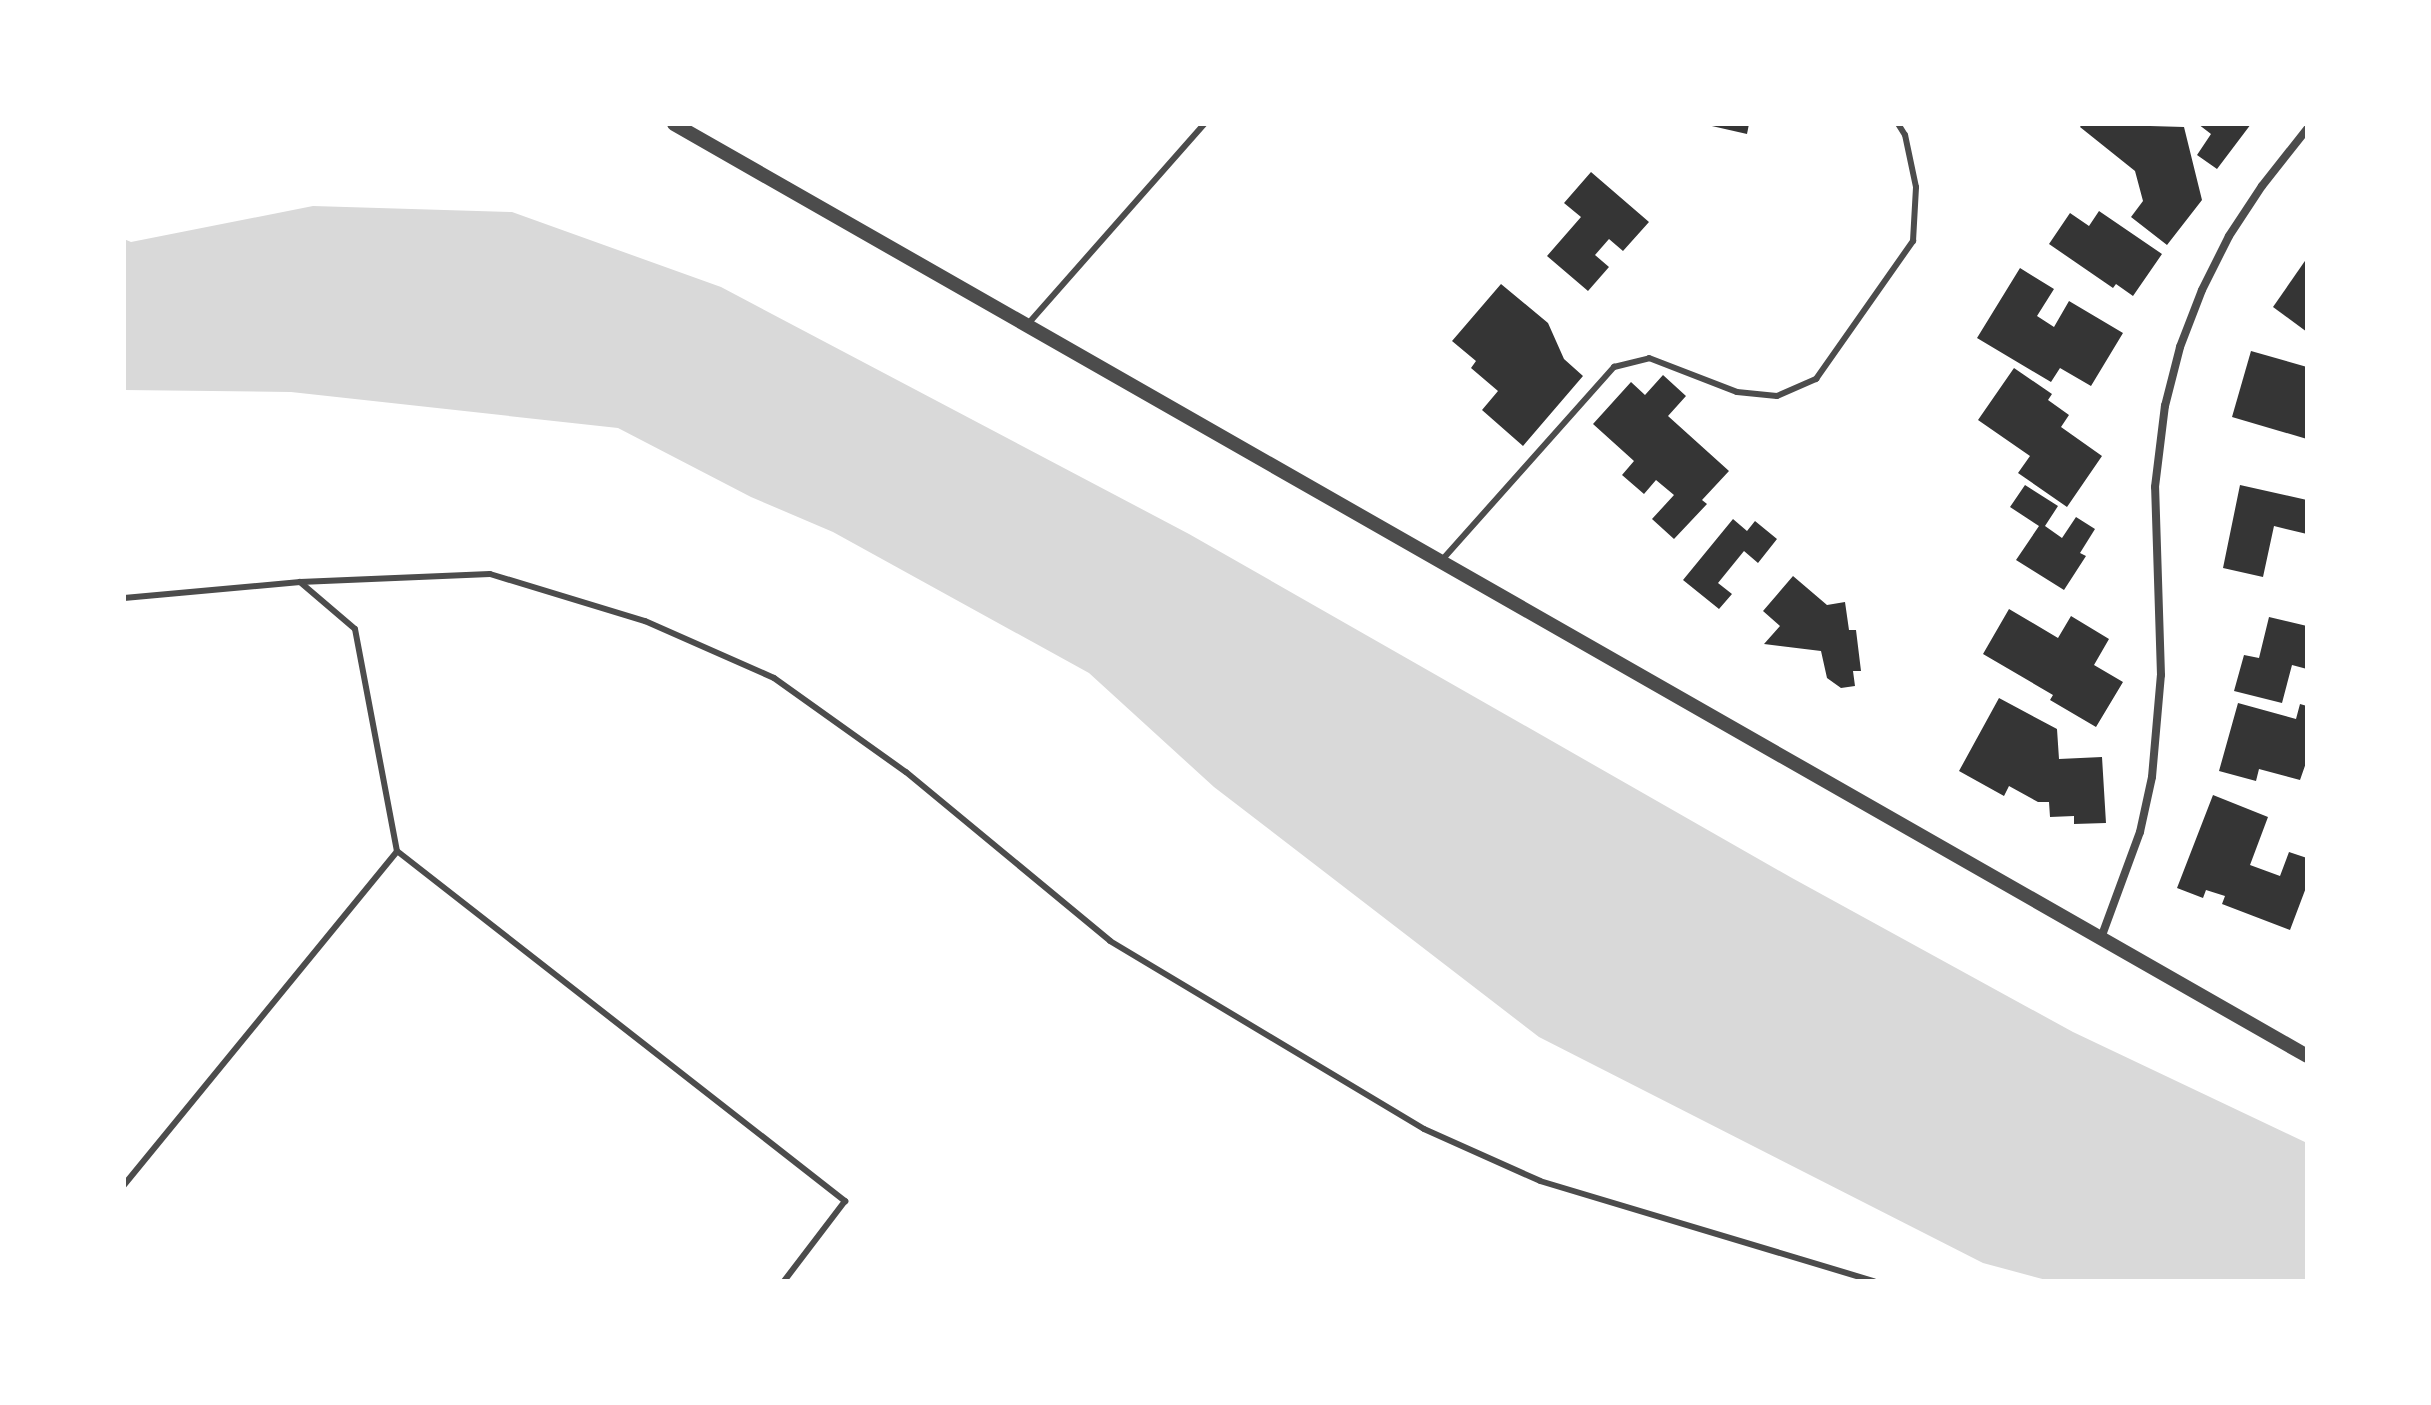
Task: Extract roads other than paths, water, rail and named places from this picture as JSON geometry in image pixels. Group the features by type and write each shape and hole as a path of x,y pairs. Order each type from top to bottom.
{"street":[{"path":"674,124 2307,1056"},
{"path":"2101,938 2140,832 2154,762 2161,675 2155,487 2165,406 2180,347 2202,290 2229,236 2262,186 2307,129"}],"lane":[{"path":"1027,325 1204,124"},
{"path":"1440,562 1614,367 1649,358 1737,392 1777,396 1816,379 1913,241 1916,187 1905,135 1898,124"},
{"path":"124,598 300,582 490,574 645,621 774,678 906,772 1110,941 1424,1129 1540,1181 1874,1281"},
{"path":"300,582 355,629 397,851 845,1201 784,1281"},
{"path":"124,1185 397,851"}]}
